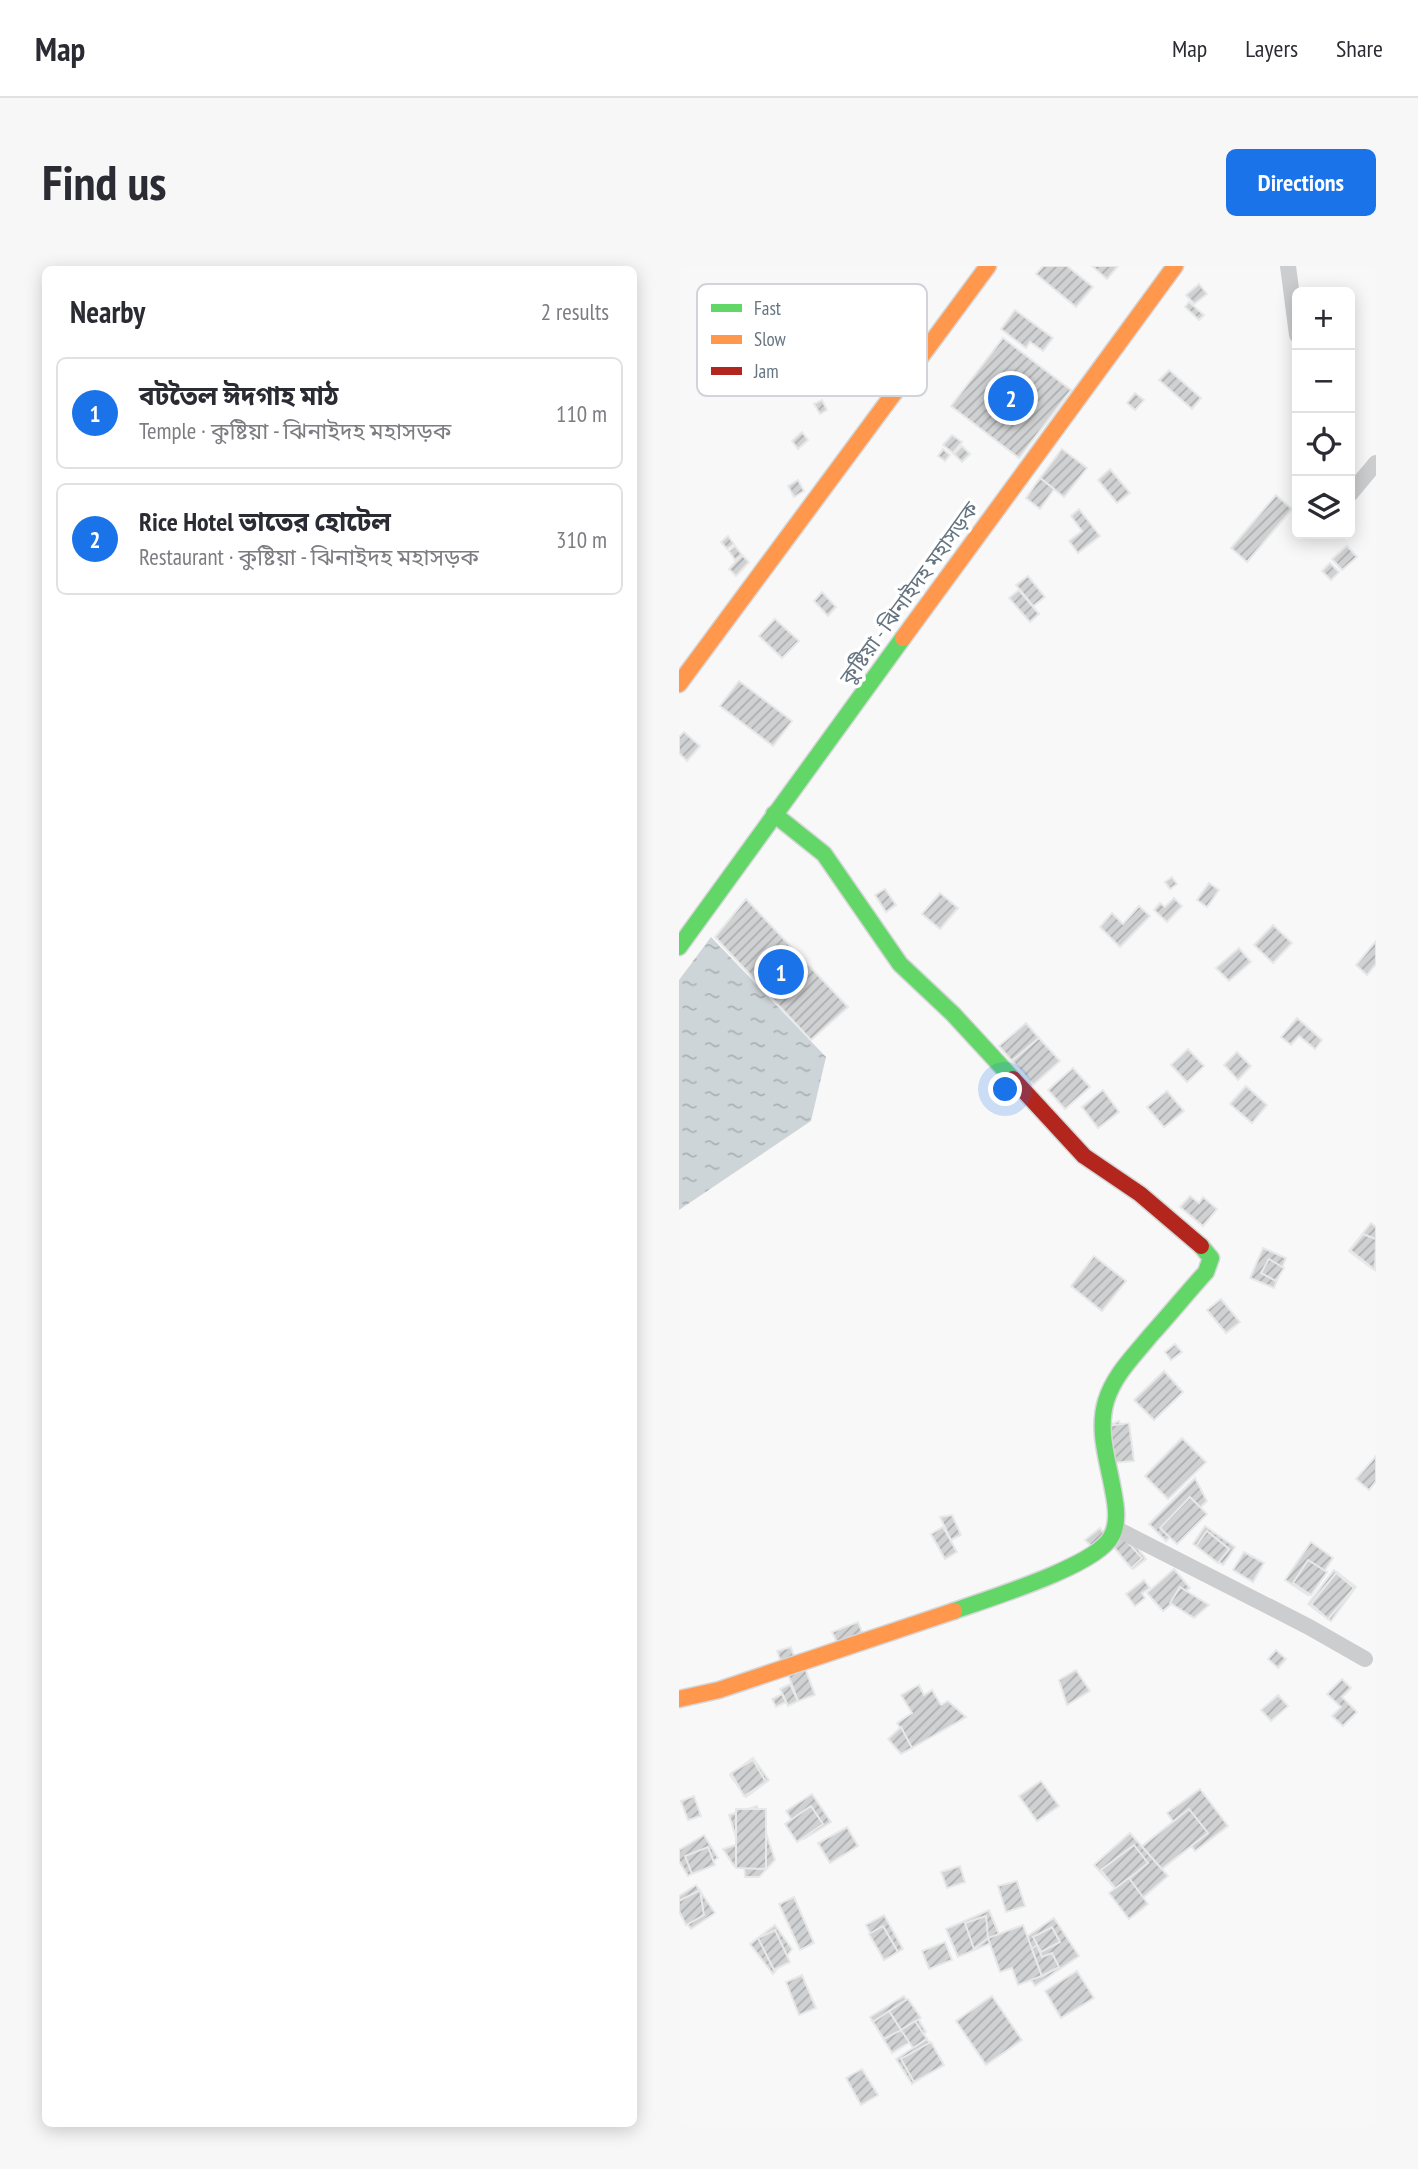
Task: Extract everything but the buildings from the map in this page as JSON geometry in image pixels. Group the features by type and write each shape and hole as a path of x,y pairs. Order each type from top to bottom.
{"main road":[{"path":"927,351 988,266"},
{"name":"কুষ্টিয়া - ঝিনাইদহ মহাসড়ক","path":"679,947 1175,266"},
{"path":"679,684 894,396"},
{"path":"679,1699 719,1690 929,1621 1050,1575 1087,1558 1110,1540 1117,1512 1103,1451 1102,1429 1108,1392 1117,1375 1206,1272 1211,1258 1205,1249 1140,1194 1084,1156 953,1014 900,964 824,854 774,814"}],"street":[{"path":"1288,266 1292,297"},
{"path":"1355,488 1376,463"},
{"path":"1115,1528 1309,1627 1365,1659"}],"water":[{"path":"711,937 826,1057 811,1121 679,1210 679,980"}],"traffic: fast":[{"path":"679,947 903,638"},
{"path":"774,814 824,854 900,964 953,1014 1013,1079"},
{"path":"954,1611 1063,1570 1085,1559 1111,1537 1116,1514 1103,1435 1106,1401 1125,1367 1206,1272 1211,1258 1201,1246"}],"traffic: slow":[{"path":"927,349 988,266"},
{"path":"903,638 1175,266"},
{"path":"679,684 892,396"},
{"path":"679,1699 719,1690 954,1611"}],"traffic: jam":[{"path":"1013,1079 1084,1156 1140,1194 1201,1246"}],"place":[{"name":"Rice Hotel ভাতের হোটেল","path":"1011,398"},
{"name":"বটতৈল ঈদগাহ মাঠ","path":"781,972"}]}
